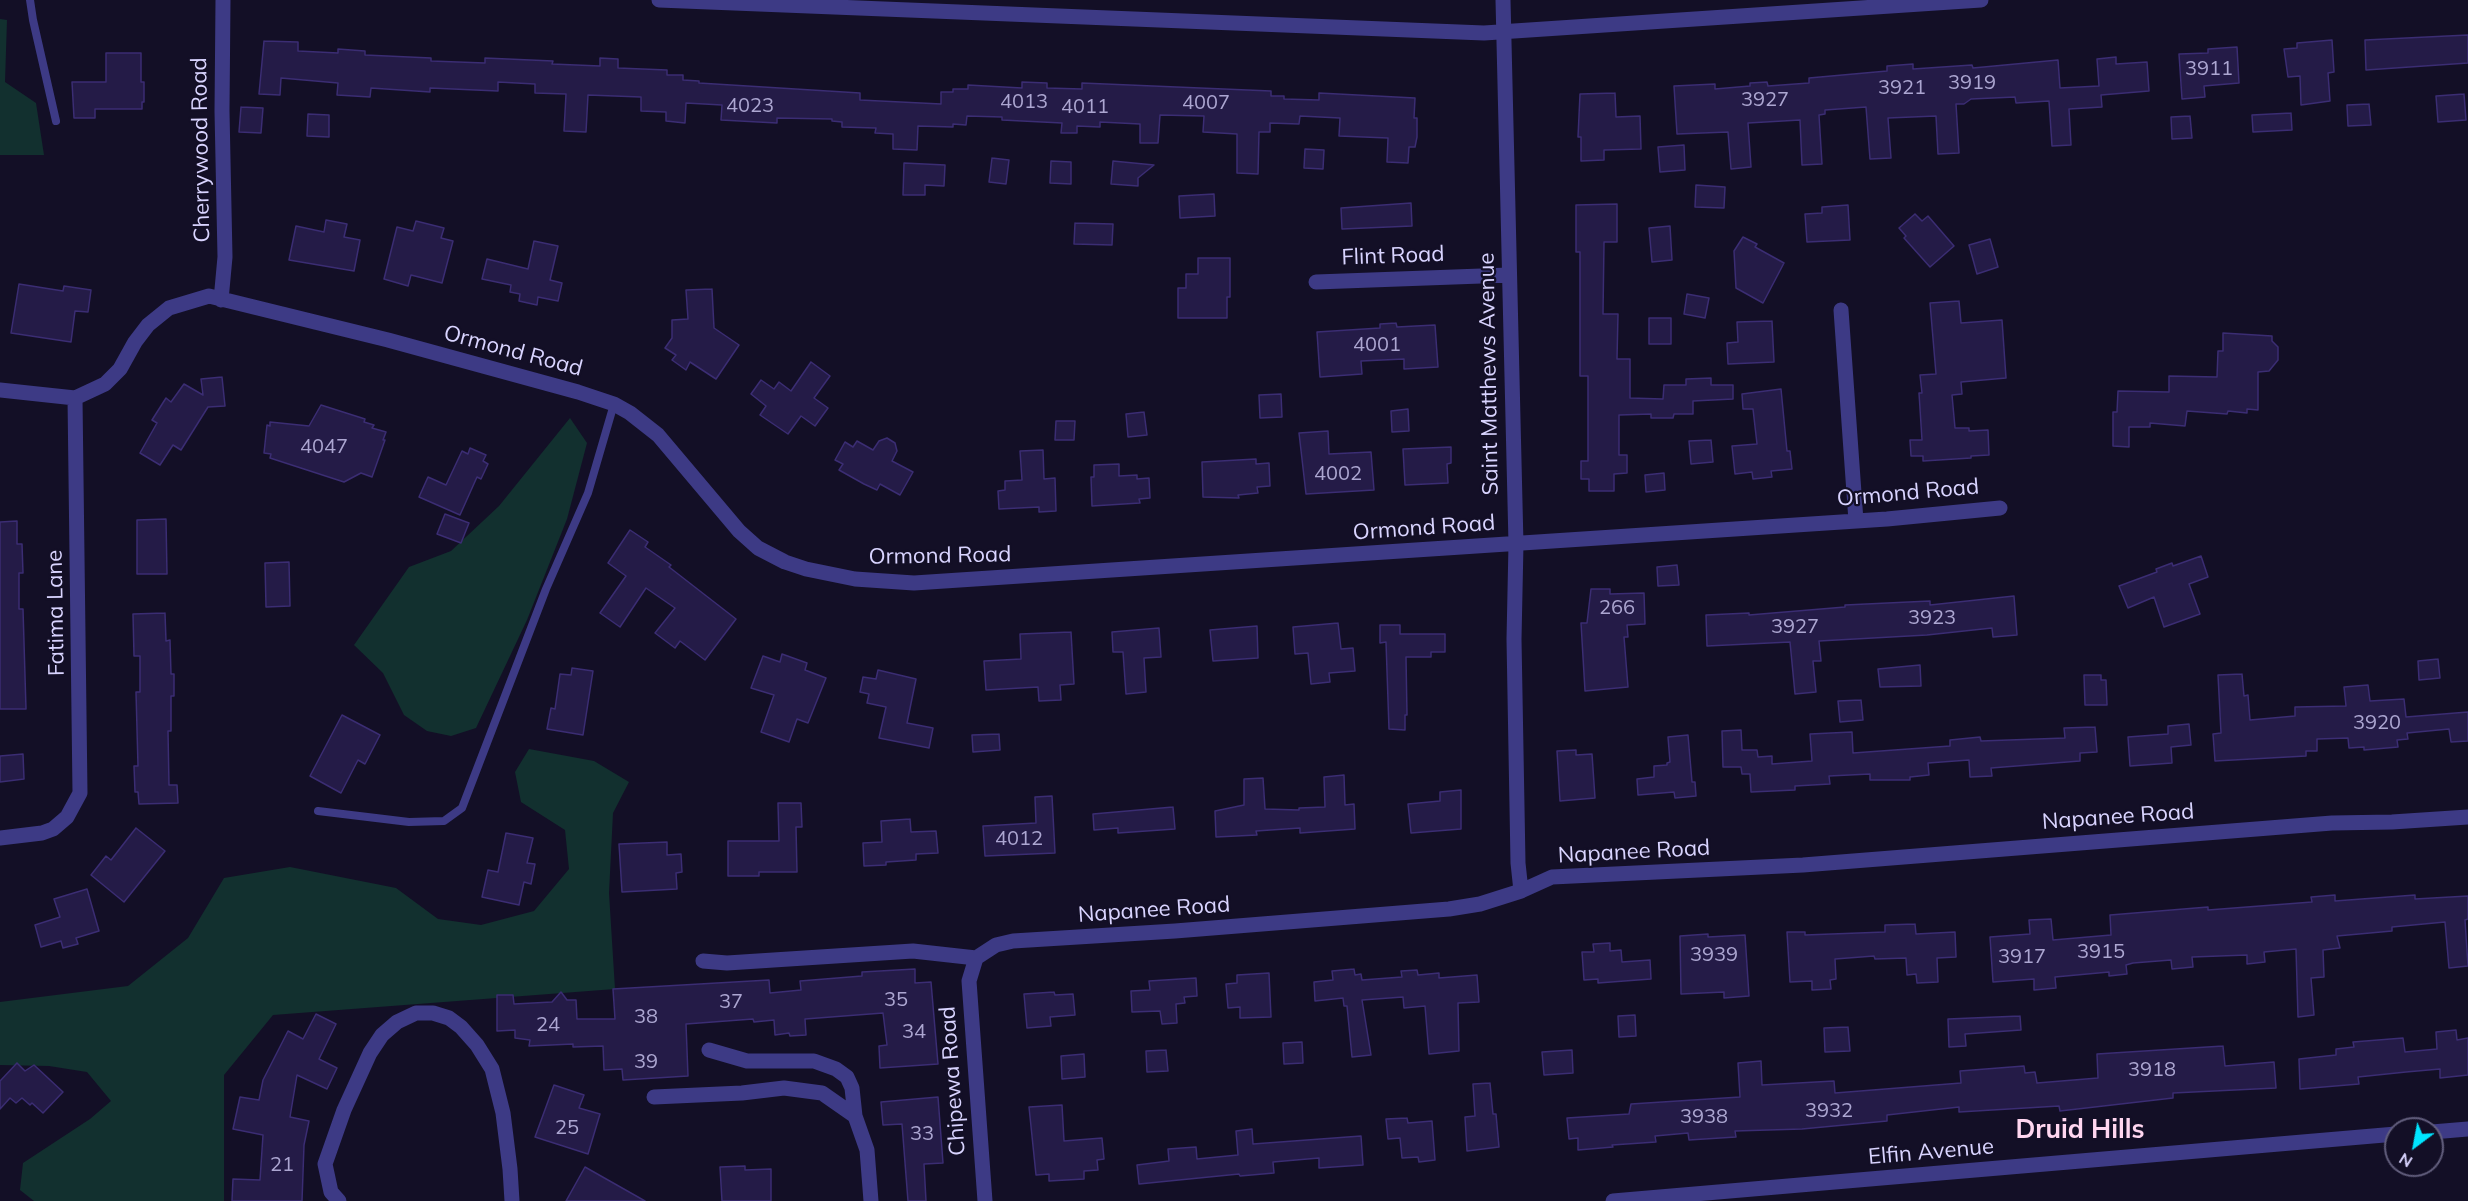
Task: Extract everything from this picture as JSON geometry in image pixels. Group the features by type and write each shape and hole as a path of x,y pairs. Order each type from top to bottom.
{"street":[{"name":"Cherrywood Road","path":"221,300 225,257 222,111 223,0"},
{"path":"659,0 1400,31 1504,31 1981,0"},
{"name":"Saint Matthews Avenue","path":"1503,0 1516,544 1514,639 1518,863 1521,891"},
{"name":"Flint Road","path":"1316,282 1509,275"},
{"name":"Ormond Road","path":"75,398 105,384 114,376 148,325 169,309 209,296 387,340 614,404 630,413 658,435 739,531 758,548 785,562 806,569 855,579 914,583 973,581 1856,521 2000,508"},
{"path":"1841,310 1856,521"},
{"path":"0,390 75,398"},
{"name":"Fatima Lane","path":"0,838 42,833 63,822 74,808 80,793 75,398"},
{"name":"Napanee Road","path":"976,958 996,945 1012,941 1253,926 1449,909 1480,904 1552,878 1803,865 2332,823 2468,817"},
{"path":"703,961 727,963 913,951 976,958"},
{"name":"Chipewa Road","path":"976,958 969,981 985,1201"},
{"path":"339,1201 331,1192 325,1164 344,1110 370,1053 382,1035 397,1022 416,1013 433,1013 449,1018 461,1027 477,1045 492,1069 503,1113 512,1201"},
{"path":"709,1050 747,1061 814,1061 836,1069 847,1077 852,1088 855,1116 867,1150 872,1201"},
{"path":"654,1097 742,1093 784,1088 822,1093 855,1116"},
{"path":"2444,1131 2468,1129"},
{"name":"Elfin Avenue","path":"1613,1201 2384,1135"}],"lane":[{"path":"30,0 56,121"},
{"path":"318,812 409,822 444,821 462,808 546,590 588,493 614,404"}],"green space":[{"path":"0,19 7,20 5,82 36,103 44,155 0,155"},
{"path":"570,418 587,443 567,519 527,620 476,728 451,736 427,731 404,715 383,673 354,645 409,567 451,551 499,506"},
{"path":"529,749 594,761 629,782 613,813 609,893 615,989 273,1015 224,1075 224,1201 34,1201 20,1190 23,1163 90,1119 111,1101 87,1072 49,1066 0,1065 0,1002 128,986 188,938 224,878 290,867 396,888 438,919 481,925 534,911 569,869 565,830 521,802 515,772"}],"building":[{"path":"2468,35 2468,63 2366,70 2365,40"},
{"path":"2332,40 2334,72 2328,73 2330,101 2301,105 2300,76 2288,77 2284,49 2297,48 2297,43"},
{"path":"264,41 298,42 298,51 338,53 338,49 365,51 365,55 431,58 431,61 485,63 485,58 600,66 600,58 618,59 618,68 667,70 667,75 683,75 683,80 699,81 699,83 860,93 860,100 941,104 941,92 968,89 968,85 1022,88 1022,82 1047,83 1047,88 1082,89 1082,83 1271,91 1271,96 1284,96 1284,99 1319,100 1319,93 1415,98 1414,118 1417,118 1417,137 1415,147 1409,147 1408,163 1387,162 1388,138 1339,136 1340,118 1300,116 1299,124 1270,123 1270,132 1259,132 1258,174 1237,173 1237,134 1203,132 1204,116 1160,115 1158,143 1140,143 1140,124 1100,122 1100,127 1077,126 1077,133 1061,133 1062,123 967,116 966,125 918,126 917,150 893,149 893,134 875,133 876,128 842,127 842,122 832,121 832,119 777,118 777,123 721,120 722,105 686,103 685,123 666,121 666,112 641,111 641,97 588,95 586,132 564,131 566,94 535,93 535,84 498,82 498,91 430,88 430,92 371,88 370,97 337,95 338,83 281,78 280,95 259,94"},
{"path":"2237,47 2239,83 2204,86 2205,97 2182,99 2179,54 2208,53 2208,49"},
{"path":"106,53 141,53 141,82 144,82 142,109 95,109 95,118 74,118 72,82 106,82"},
{"path":"2116,57 2116,64 2147,62 2149,91 2101,95 2102,107 2069,109 2071,145 2052,146 2049,101 2016,103 2015,97 1971,99 1964,104 1956,104 1959,153 1938,154 1936,116 1888,118 1891,158 1870,159 1866,107 1825,110 1825,114 1819,115 1822,164 1802,165 1800,120 1748,123 1751,167 1731,169 1728,132 1677,134 1674,86 1715,84 1715,89 1767,82 1768,86 1809,83 1809,78 1887,71 1887,66 1913,64 1913,69 1972,65 1973,68 2058,60 2060,88 2099,86 2097,59"},
{"path":"1615,93 1616,117 1640,116 1641,149 1604,150 1604,160 1581,161 1581,137 1578,137 1580,94"},
{"path":"2464,94 2466,120 2438,122 2436,96"},
{"path":"2369,104 2371,125 2348,126 2347,105"},
{"path":"241,107 263,108 261,133 239,132"},
{"path":"2291,113 2292,130 2253,132 2252,115"},
{"path":"308,114 329,115 329,137 307,136"},
{"path":"2190,116 2192,138 2172,139 2171,117"},
{"path":"1684,145 1685,170 1660,172 1658,147"},
{"path":"1305,149 1324,150 1323,169 1304,168"},
{"path":"992,158 1009,160 1006,184 989,182"},
{"path":"1051,161 1071,162 1071,184 1050,183"},
{"path":"1113,161 1154,165 1138,178 1138,186 1111,184"},
{"path":"904,163 945,165 944,186 925,185 925,195 903,195"},
{"path":"1696,185 1725,187 1724,208 1695,207"},
{"path":"1214,194 1215,216 1180,218 1179,196"},
{"path":"1411,203 1412,226 1342,229 1341,208"},
{"path":"1617,204 1617,242 1604,242 1603,314 1618,314 1617,359 1630,359 1630,398 1663,399 1664,385 1686,385 1686,379 1711,378 1711,385 1733,385 1733,399 1693,401 1693,414 1674,414 1673,418 1651,418 1651,414 1619,415 1619,455 1627,455 1627,473 1614,474 1614,491 1589,491 1589,479 1581,479 1581,461 1588,461 1588,376 1580,376 1580,252 1576,252 1576,205"},
{"path":"1848,205 1850,240 1807,242 1805,214 1822,213 1822,207"},
{"path":"1915,214 1922,221 1928,216 1954,246 1930,267 1904,238 1906,236 1899,228"},
{"path":"326,220 347,224 344,237 360,240 354,271 289,260 296,226 324,232"},
{"path":"416,221 444,228 441,238 453,241 442,283 411,275 408,286 384,279 397,227 413,231"},
{"path":"1075,223 1113,224 1112,245 1074,244"},
{"path":"1670,226 1672,260 1652,262 1649,228"},
{"path":"1743,237 1757,244 1755,247 1784,263 1763,303 1736,288 1734,251"},
{"path":"1990,239 1998,267 1977,274 1969,245"},
{"path":"534,241 558,246 550,280 562,283 558,301 538,297 537,305 519,301 520,294 510,292 511,285 482,279 487,259 528,269"},
{"path":"1198,258 1230,258 1230,297 1227,297 1227,318 1178,318 1178,288 1186,288 1186,274 1198,274"},
{"path":"19,284 63,291 64,286 91,290 88,312 75,311 71,342 11,333"},
{"path":"712,289 714,328 739,345 716,379 690,362 686,370 672,360 676,355 665,348 672,338 672,320 688,319 686,290"},
{"path":"1687,294 1709,298 1705,318 1684,314"},
{"path":"1959,301 1961,323 2002,320 2006,378 1961,382 1962,394 1952,395 1955,428 1969,428 1969,431 1988,430 1989,455 1923,461 1923,456 1911,456 1910,440 1922,440 1920,375 1936,374 1930,303"},
{"path":"1649,318 1671,318 1671,344 1649,344"},
{"path":"1772,321 1774,362 1728,364 1727,343 1738,342 1737,322"},
{"path":"1396,323 1397,327 1435,325 1438,367 1404,369 1404,359 1361,361 1362,374 1320,377 1317,332 1380,328 1380,324"},
{"path":"2223,333 2272,336 2272,341 2278,347 2278,360 2269,371 2258,372 2258,410 2247,409 2247,413 2228,411 2227,414 2187,411 2185,426 2150,423 2150,427 2129,427 2129,447 2113,446 2113,412 2117,412 2118,391 2169,392 2169,376 2217,377 2218,351 2223,351"},
{"path":"811,362 830,376 814,398 828,408 815,426 801,416 788,434 760,415 766,406 751,394 761,380 774,389 779,382 791,391"},
{"path":"222,377 225,406 208,407 181,450 173,445 160,465 140,453 157,423 152,420 166,398 171,402 184,384 203,395 201,379"},
{"path":"1781,389 1787,451 1790,451 1792,469 1771,471 1772,477 1753,479 1752,472 1735,474 1732,446 1757,444 1753,409 1743,409 1742,394"},
{"path":"1281,394 1282,417 1260,418 1259,395"},
{"path":"321,405 365,419 364,422 374,425 372,428 386,432 372,477 361,473 344,482 270,458 271,454 264,453 267,425 270,426 270,422 309,426"},
{"path":"1408,409 1409,431 1392,432 1391,411"},
{"path":"1144,412 1147,435 1128,437 1126,414"},
{"path":"1056,421 1075,421 1074,440 1055,440"},
{"path":"1328,431 1329,454 1371,452 1374,490 1306,494 1299,433"},
{"path":"887,438 895,443 897,451 892,461 913,472 900,495 880,484 877,490 864,484 839,470 843,464 835,460 845,442 853,447 857,441 873,450 879,441"},
{"path":"1711,440 1713,462 1691,464 1689,441"},
{"path":"1451,447 1451,463 1447,464 1448,483 1405,485 1403,449"},
{"path":"470,448 486,455 483,461 488,464 481,479 477,477 460,515 419,497 428,477 446,485 462,451 468,454"},
{"path":"1043,450 1044,479 1055,478 1056,511 1039,512 1039,507 999,509 998,491 1005,490 1005,481 1022,480 1020,451"},
{"path":"1256,459 1256,464 1269,463 1270,486 1257,487 1258,493 1238,495 1239,498 1203,497 1202,462"},
{"path":"1119,464 1119,476 1137,475 1137,479 1149,478 1150,498 1139,499 1140,503 1092,506 1091,477 1094,477 1094,465"},
{"path":"1664,473 1665,490 1646,492 1645,475"},
{"path":"445,514 469,523 461,543 437,534"},
{"path":"166,519 167,574 137,574 137,520"},
{"path":"17,521 17,544 22,544 23,573 19,573 19,609 23,609 26,709 0,709 0,522"},
{"path":"630,530 648,542 645,547 671,565 669,567 736,619 705,660 680,641 675,648 655,633 675,608 646,588 620,627 600,613 626,576 608,563"},
{"path":"2201,556 2208,577 2189,584 2200,614 2164,627 2154,597 2128,608 2119,586 2157,572 2156,569 2172,563 2173,566"},
{"path":"289,562 290,606 266,607 265,563"},
{"path":"1677,565 1679,585 1658,586 1657,567"},
{"path":"1591,589 1610,589 1610,594 1644,593 1645,624 1627,625 1628,637 1624,637 1628,687 1585,691 1581,623 1587,623"},
{"path":"2014,596 2017,635 1993,637 1992,628 1927,635 1819,641 1821,661 1813,661 1816,692 1795,694 1790,642 1707,646 1706,615 1749,613 1749,615 1845,607 1845,605 1930,601 1930,605"},
{"path":"165,613 166,641 170,640 171,674 174,674 174,696 171,696 171,731 168,731 169,785 177,785 178,803 139,804 138,792 135,792 134,766 138,766 136,692 140,692 140,656 134,656 133,614"},
{"path":"1338,623 1341,649 1353,648 1355,671 1329,673 1330,682 1311,684 1308,653 1295,654 1293,627"},
{"path":"1380,625 1400,625 1400,634 1445,634 1445,652 1431,652 1431,657 1406,657 1405,730 1389,729 1386,642 1380,643"},
{"path":"1257,626 1258,658 1213,661 1210,630"},
{"path":"1159,628 1161,657 1144,658 1146,692 1126,694 1123,652 1113,652 1112,632"},
{"path":"1071,632 1074,684 1060,685 1061,700 1039,701 1038,687 986,690 984,661 1021,659 1020,634"},
{"path":"782,654 807,663 805,670 826,678 808,723 797,719 789,742 761,732 774,695 751,688 763,656 780,662"},
{"path":"2438,659 2440,678 2419,680 2418,661"},
{"path":"1920,665 1921,686 1880,687 1878,669"},
{"path":"572,668 593,671 583,735 547,729 551,708 555,709 560,674 571,675"},
{"path":"878,670 916,679 907,723 933,728 929,748 879,738 886,707 867,703 869,694 860,692 863,677 876,679"},
{"path":"2242,674 2244,696 2248,695 2250,720 2295,716 2295,707 2346,706 2344,687 2368,685 2370,701 2404,699 2406,717 2468,712 2468,741 2451,742 2449,729 2407,733 2408,739 2397,740 2398,747 2364,750 2364,747 2349,748 2348,738 2317,739 2317,751 2306,751 2306,756 2215,761 2213,734 2221,733 2218,675"},
{"path":"2084,675 2101,675 2101,680 2106,680 2107,705 2085,705"},
{"path":"1861,700 1863,720 1840,722 1838,701"},
{"path":"342,715 380,735 365,764 358,760 341,793 310,776"},
{"path":"2189,724 2191,745 2171,747 2172,763 2130,766 2128,737 2168,734 2168,726"},
{"path":"2095,727 2097,752 2080,753 2080,761 1991,768 1992,776 1970,777 1969,760 1928,763 1929,775 1910,777 1910,780 1870,780 1870,774 1829,776 1830,784 1795,786 1795,790 1751,792 1750,774 1742,774 1741,767 1723,767 1722,731 1741,730 1742,750 1757,750 1758,757 1772,756 1772,764 1812,761 1810,734 1852,732 1853,753 1950,746 1950,740 1980,737 1981,741 2065,738 2064,728"},
{"path":"999,734 1000,750 973,752 972,735"},
{"path":"1688,735 1692,782 1695,782 1696,796 1675,798 1674,792 1638,795 1637,779 1654,777 1654,766 1667,765 1670,762 1668,737"},
{"path":"1576,750 1576,755 1592,754 1595,798 1560,801 1557,751"},
{"path":"23,754 24,779 0,782 0,756"},
{"path":"1344,775 1345,805 1354,804 1355,829 1300,833 1300,828 1256,831 1257,835 1216,837 1215,811 1244,805 1244,779 1263,778 1265,809 1299,810 1299,808 1325,807 1324,777"},
{"path":"1461,790 1461,829 1411,833 1408,804 1440,801 1440,792"},
{"path":"1052,796 1055,853 985,856 983,826 1036,823 1035,797"},
{"path":"778,803 801,803 802,827 796,827 797,872 759,872 759,876 728,876 728,841 779,841"},
{"path":"1173,807 1175,829 1118,833 1118,828 1094,830 1093,814"},
{"path":"910,819 911,832 936,831 938,853 916,854 916,860 864,866 863,843 882,842 881,821"},
{"path":"136,828 165,851 124,902 91,875 106,856 111,860"},
{"path":"506,833 533,838 527,863 535,864 531,884 524,882 519,905 482,897 488,870 498,872"},
{"path":"667,842 667,855 681,854 682,872 676,873 677,889 622,892 619,844"},
{"path":"87,889 99,931 76,938 78,944 63,948 61,941 41,947 35,925 60,917 54,899"},
{"path":"2335,895 2335,901 2415,895 2415,899 2468,896 2468,919 2465,920 2468,966 2449,968 2445,922 2392,927 2392,931 2337,936 2340,948 2323,950 2324,977 2311,978 2314,1015 2298,1017 2296,949 2264,952 2265,962 2247,964 2247,955 2192,957 2193,967 2172,969 2171,960 2133,963 2126,965 2127,974 2109,976 2109,972 2055,977 2056,988 2034,990 2034,979 1993,982 1990,937 2030,934 2029,920 2051,919 2053,940 2111,935 2110,915 2312,902 2311,897"},
{"path":"1915,924 1916,934 1955,932 1956,957 1937,958 1938,982 1917,983 1916,974 1907,975 1906,958 1875,959 1874,956 1835,959 1836,979 1830,980 1831,989 1812,990 1812,981 1790,982 1787,932 1805,932 1805,935 1885,932 1885,925"},
{"path":"1708,934 1708,937 1745,935 1749,996 1724,998 1724,992 1681,994 1680,936"},
{"path":"1610,943 1610,951 1621,950 1622,962 1650,960 1651,979 1598,983 1598,979 1584,980 1582,952 1594,952 1593,944"},
{"path":"915,969 915,983 931,982 938,1064 880,1068 879,1046 887,1045 883,1013 805,1019 806,1035 790,1036 789,1033 775,1035 774,1020 754,1022 753,1019 686,1024 688,1076 623,1080 622,1069 604,1070 603,1046 573,1047 573,1044 529,1046 530,1040 515,1038 515,1030 497,1031 497,995 513,995 514,1004 552,1002 561,992 567,1000 576,1000 577,1019 615,1019 613,989 769,980 770,993 801,990 800,981 862,976 862,972"},
{"path":"1354,969 1355,975 1361,974 1362,980 1402,977 1401,971 1417,970 1418,975 1439,973 1439,978 1477,975 1479,1002 1458,1003 1459,1051 1429,1054 1425,1006 1404,1008 1403,997 1362,1000 1371,1055 1352,1057 1347,1006 1344,1006 1343,998 1315,1001 1314,982 1333,980 1332,971"},
{"path":"1269,973 1271,1017 1240,1018 1240,1007 1228,1008 1226,984 1237,983 1237,975"},
{"path":"1196,978 1197,996 1184,997 1185,1003 1176,1004 1177,1023 1162,1024 1160,1011 1132,1012 1131,991 1150,990 1149,981"},
{"path":"1054,992 1055,995 1073,994 1075,1015 1050,1017 1051,1026 1027,1028 1024,994"},
{"path":"316,1014 336,1024 319,1059 337,1068 327,1089 297,1075 290,1117 309,1121 304,1145 302,1201 232,1201 233,1179 260,1180 263,1135 233,1129 240,1097 259,1100 263,1080 288,1031 303,1039"},
{"path":"1635,1015 1636,1036 1619,1037 1618,1016"},
{"path":"2020,1016 2021,1030 1965,1034 1966,1046 1949,1047 1948,1019"},
{"path":"1848,1027 1850,1051 1825,1052 1824,1028"},
{"path":"2456,1030 2457,1040 2468,1038 2468,1075 2440,1078 2440,1069 2358,1077 2359,1084 2300,1089 2299,1059 2336,1055 2336,1049 2354,1047 2353,1042 2403,1038 2405,1052 2437,1049 2436,1032"},
{"path":"1302,1042 1303,1063 1284,1064 1283,1043"},
{"path":"2223,1046 2225,1066 2274,1062 2276,1088 2173,1093 2173,1098 2060,1111 2059,1106 1959,1112 1959,1107 1887,1115 1887,1121 1802,1129 1735,1131 1736,1137 1689,1140 1688,1133 1655,1136 1656,1142 1578,1150 1578,1138 1569,1139 1567,1118 1629,1114 1631,1104 1740,1097 1738,1063 1761,1061 1762,1085 1834,1081 1835,1093 1961,1083 1960,1071 2024,1066 2025,1073 2035,1072 2037,1083 2098,1078 2097,1054"},
{"path":"1166,1050 1168,1071 1147,1072 1146,1051"},
{"path":"1572,1050 1573,1073 1544,1075 1542,1052"},
{"path":"1084,1054 1085,1077 1062,1079 1061,1056"},
{"path":"17,1063 25,1071 34,1065 63,1092 43,1113 22,1098 16,1103 10,1098 0,1109 0,1081"},
{"path":"1490,1083 1499,1147 1467,1151 1465,1117 1475,1116 1473,1084"},
{"path":"554,1085 584,1095 579,1108 600,1114 588,1154 535,1137"},
{"path":"938,1097 943,1163 924,1164 926,1201 908,1201 902,1124 883,1125 881,1102"},
{"path":"1062,1105 1064,1141 1102,1138 1104,1159 1097,1160 1098,1170 1084,1171 1084,1179 1049,1181 1049,1174 1036,1175 1029,1107"},
{"path":"1407,1118 1408,1123 1432,1121 1435,1160 1419,1162 1418,1157 1402,1158 1400,1138 1388,1139 1386,1119"},
{"path":"1252,1129 1253,1144 1361,1136 1363,1165 1319,1168 1319,1158 1273,1162 1274,1173 1240,1176 1239,1174 1139,1184 1137,1165 1169,1161 1168,1149 1196,1147 1197,1159 1238,1155 1236,1131"},
{"path":"745,1166 745,1170 771,1169 771,1201 722,1201 720,1167"},
{"path":"585,1167 645,1201 566,1201"}],"district":[{"name":"Druid Hills","path":"2080,1130"}]}
